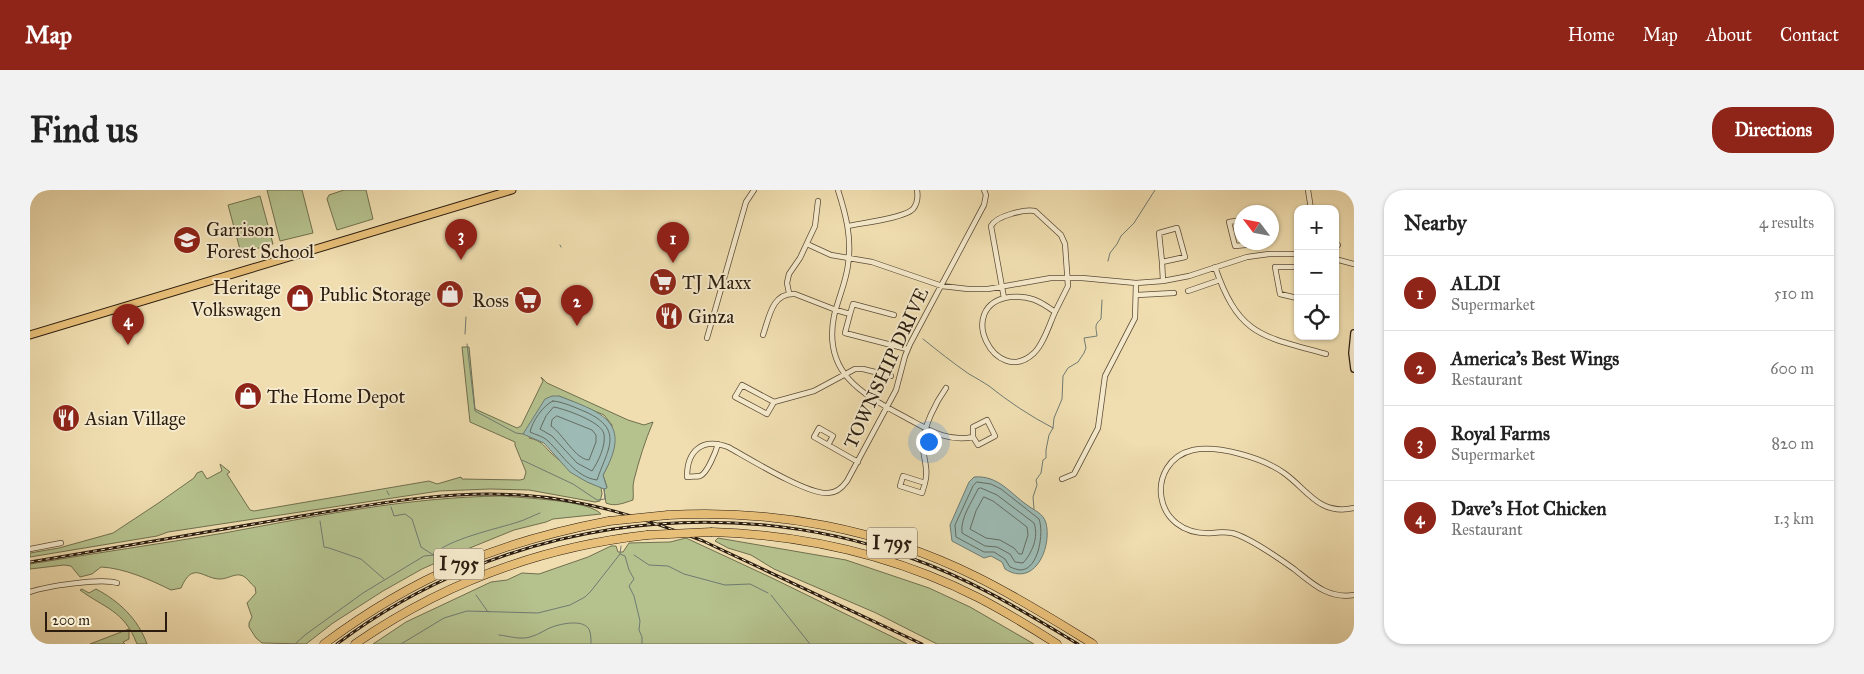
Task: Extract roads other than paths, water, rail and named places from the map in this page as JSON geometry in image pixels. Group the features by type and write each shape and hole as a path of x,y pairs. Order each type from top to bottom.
{"highway":[{"name":"I 795","path":"324,644 381,604 419,583 465,562 534,537 609,521 668,515 734,514 789,519 847,530 929,556 987,582 1093,644"},
{"name":"I 795","path":"355,644 424,601 472,578 495,570 559,550 611,539 647,534 712,532 787,538 842,548 890,561 979,599 1057,644"}],"main road":[{"path":"30,335 512,190"},
{"path":"1354,333 1352,347 1354,368"}],"street":[{"path":"708,338 746,202 754,190"},
{"path":"838,190 848,226 849,257 836,310 833,340 836,357 844,374 861,392 940,435 952,438 973,437"},
{"path":"848,226 907,213 916,205 918,198 917,190"},
{"name":"TOWNSHIP DRIVE","path":"718,444 728,447 805,488 822,493 834,492 841,488 858,462 887,407 898,384 907,350 984,205 986,195 984,190"},
{"path":"1308,190 1310,205"},
{"path":"789,293 787,283 789,274 800,258 815,226 818,200"},
{"path":"1004,298 991,226 998,218 1030,210 1039,213 1061,235 1066,249 1067,290 1040,343 1032,354 1019,360 1004,360 989,348 984,336 984,316 988,308 1004,298 1031,297 1055,312"},
{"path":"1234,221 1229,222 1234,242"},
{"path":"1162,262 1185,257 1177,228 1159,233 1162,262 1164,281"},
{"path":"807,244 831,255 884,265 942,286 968,289 1002,286 1038,279 1068,277 1136,283 1164,281 1189,276 1237,260 1258,256 1294,254"},
{"path":"1257,250 1258,256"},
{"path":"1339,260 1354,264"},
{"path":"1215,267 1233,308 1257,332 1276,340 1326,354"},
{"path":"1294,267 1275,267 1280,294 1294,297"},
{"path":"1188,291 1220,280"},
{"path":"1062,480 1074,474 1098,428 1105,376 1134,324 1137,295 1136,283"},
{"path":"763,335 775,302 789,293 850,314"},
{"path":"1137,295 1174,293"},
{"path":"894,315 853,304 846,333 907,350"},
{"path":"774,402 767,414 735,397 742,385 774,402 814,391 858,368 891,376"},
{"path":"925,483 903,476 900,486 922,493 925,483 928,470 923,442 936,404 946,388"},
{"path":"987,420 995,436 978,445 973,437 973,427 987,420"},
{"path":"718,444 704,473 699,476 687,477 688,461 692,453 702,446 718,444"},
{"path":"828,445 858,462"},
{"path":"1354,508 1338,510 1326,507 1313,500 1291,478 1275,467 1244,455 1213,450 1192,450 1175,460 1165,472 1161,493 1163,506 1168,516 1182,528 1197,533 1224,532 1239,536 1283,562 1326,592 1343,596 1354,595"},
{"path":"30,549 61,543"},
{"path":"30,592 47,587 107,581 117,583"}],"water":[{"path":"559,396 589,408 609,422 614,431 615,443 612,457 603,475 607,488 604,489 587,482 570,472 544,443 523,434 545,399"},
{"path":"974,477 982,477 997,482 1043,517 1046,523 1046,543 1044,553 1033,569 1025,573 1016,573 1005,569 1002,562 991,556 984,558 952,541 950,525 969,482"}],"waterway":[{"path":"1108,261 1110,253 1121,236 1134,223 1155,190"},
{"path":"1034,509 1033,497 1037,485 1036,480 1041,473 1043,460 1046,458 1049,435 1062,399 1063,376 1068,368 1078,362 1084,353 1086,348 1084,338 1097,336 1096,326 1101,319 1102,300"},
{"path":"465,334 466,317"},
{"path":"923,339 1004,398 1053,428"},
{"path":"467,344 475,411 516,433 523,434"},
{"path":"522,460 573,484 597,500 605,499 604,489"},
{"path":"387,491 389,495"},
{"path":"391,507 394,516 405,514 412,519 421,547 435,556"},
{"path":"295,644 363,593 424,556 434,555 449,544 473,535 521,521 540,513"},
{"path":"320,521 324,547 361,559 384,579"},
{"path":"620,554 621,546"},
{"path":"401,644 444,618 467,611 538,613 570,605 585,597 591,591 620,554 625,556 634,579 629,586 634,596 640,621 639,630 642,644"},
{"path":"634,555 649,565 668,566 684,574 725,585 750,584 768,593"},
{"path":"476,595 488,612"},
{"path":"771,595 810,644"},
{"path":"499,635 526,638 555,626 575,623 585,625 588,628 591,644"}],"railway":[{"path":"30,562 379,503 463,495 492,494 544,497 590,505 636,517 703,541 922,644"},
{"path":"337,644 400,602 468,569 539,545 612,529 687,522 761,525 836,536 908,557 931,565 974,585 1078,644"}],"place":[{"name":"Garrison Forest School","path":"187,240"},
{"name":"Royal Farms","path":"461,260"},
{"name":"ALDI","path":"673,263"},
{"name":"TJ Maxx","path":"663,282"},
{"name":"Public Storage","path":"450,294"},
{"name":"Heritage Volkswagen","path":"300,298"},
{"name":"Ross","path":"528,300"},
{"name":"Ginza","path":"669,316"},
{"name":"America's Best Wings","path":"577,326"},
{"name":"Dave's Hot Chicken","path":"128,345"},
{"name":"The Home Depot","path":"248,396"},
{"name":"Asian Village","path":"66,418"}]}
